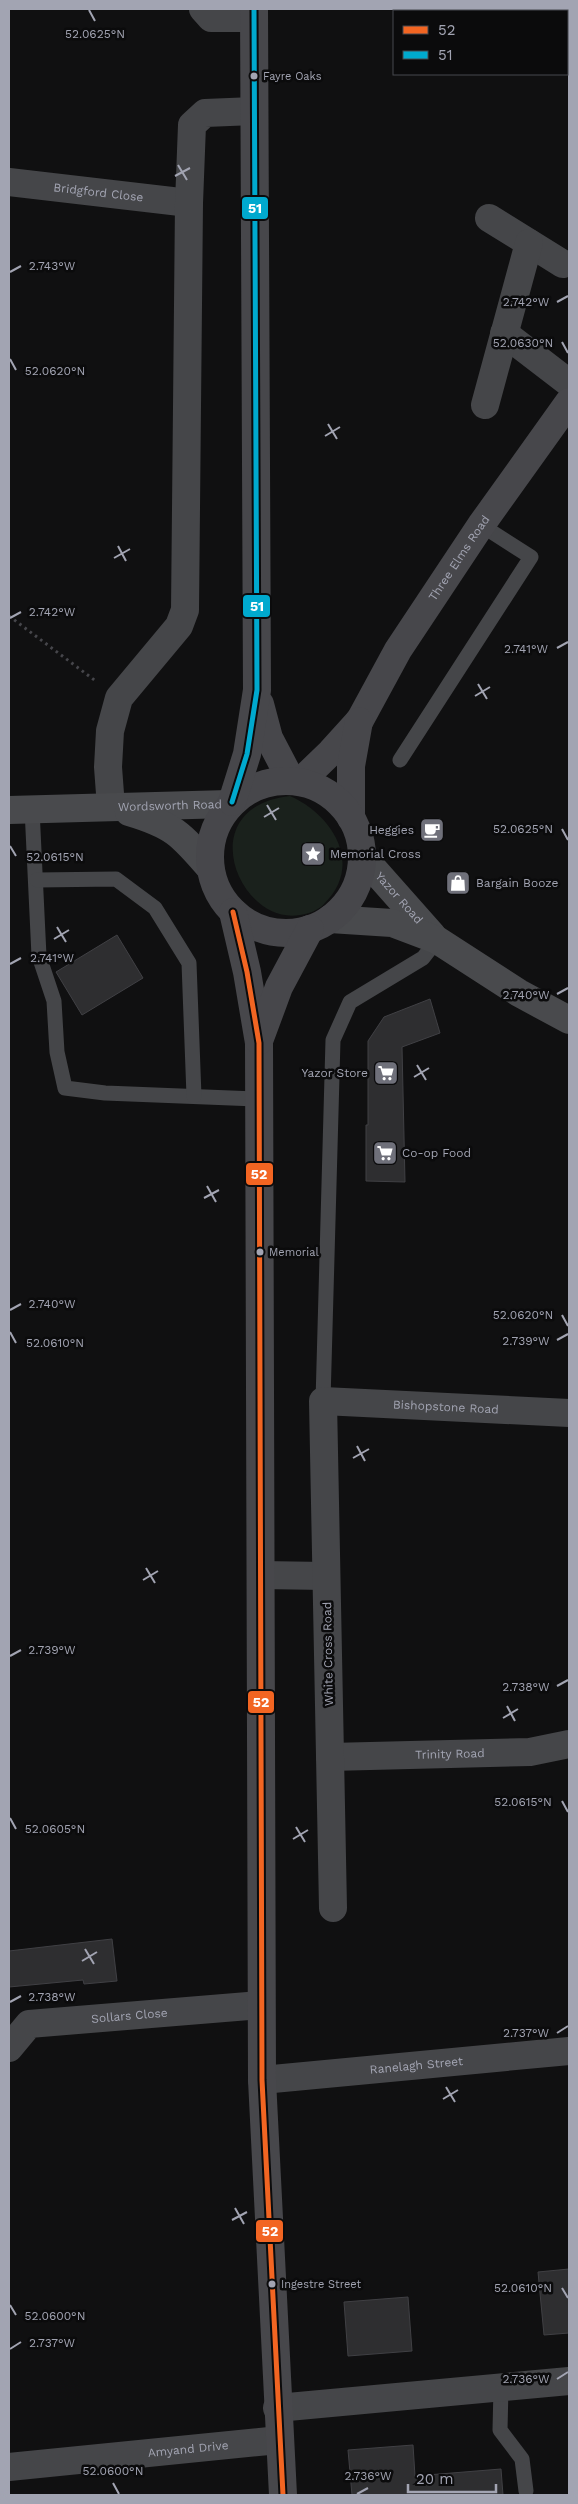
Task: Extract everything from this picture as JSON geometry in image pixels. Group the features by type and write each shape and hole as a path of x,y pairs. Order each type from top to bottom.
{"main road":[{"path":"254,13 257,690 247,754 231,803 216,825 210,842 210,868 216,890 232,912 252,926 278,933 320,924"},
{"name":"Three Elms Road","path":"296,781 331,752 360,720 398,650 481,524 569,402"},
{"path":"257,690 269,738 296,781"},
{"name":"Three Elms Road","path":"351,818 351,766 360,720"},
{"path":"231,803 260,784 296,781 324,790 338,801 351,818 360,839 362,856 361,869 354,891 346,904 320,924 279,987 259,1043"},
{"path":"232,912 247,972 259,1043 262,2080 279,2440 284,2495"}],"street":[{"path":"203,9 211,18 254,13"},
{"path":"111,807 108,766 110,731 119,698 179,626 186,610 189,204 192,125 205,112 254,111"},
{"name":"Bridgford Close","path":"9,182 189,204"},
{"path":"489,218 563,264"},
{"path":"485,405 529,243"},
{"path":"504,333 569,383"},
{"name":"Wordsworth Road","path":"20,809 231,803"},
{"name":"Wordsworth Road","path":"111,807 159,821 183,837 210,868"},
{"name":"Yazor Road","path":"362,856 437,940"},
{"name":"Yazor Road","path":"320,924 392,923 437,940 519,993 569,1020"},
{"name":"Bishopstone Road","path":"323,1401 569,1413"},
{"name":"White Cross Road","path":"323,1401 333,1908"},
{"path":"261,1575 326,1576"},
{"name":"Trinity Road","path":"330,1757 530,1752 569,1744"},
{"name":"Sollars Close","path":"9,2048 19,2025 261,2005"},
{"name":"Ranelagh Street","path":"262,2080 569,2051"},
{"path":"278,2408 569,2381"},
{"name":"Amyand Drive","path":"9,2467 279,2440"}],"lane":[{"path":"400,760 532,557 481,524"},
{"path":"20,809 37,880 39,956 54,1001 57,1052 65,1088 106,1093 258,1099"},
{"path":"37,880 116,879 155,908 189,963 194,1096"},
{"path":"323,1401 333,1040 350,1002 423,958 437,940"},
{"path":"501,2387 500,2430 522,2459 526,2492"}],"path":[{"path":"9,616 119,698"}],"shaded area":[{"path":"290,796 305,804 319,815 330,828 338,842 342,858 342,873 336,889 319,908 310,913 300,915 278,913 259,903 244,885 235,864 233,841 241,821 259,805"}],"building":[{"path":"117,935 143,978 82,1015 56,972"},
{"path":"430,999 440,1033 402,1047 405,1182 366,1181 368,1041 384,1017"},
{"path":"112,1939 117,1981 84,1984 83,1980 9,1987 9,1951"},
{"path":"569,2269 569,2333 544,2335 538,2272"},
{"path":"408,2297 412,2351 348,2356 344,2302"},
{"path":"413,2445 415,2476 501,2469 503,2495 352,2495 348,2450"}],"transit line":[{"name":"51","path":"232,802 247,754 257,690 254,9"},
{"name":"52","path":"233,912 247,972 259,1043 262,2080 283,2495"}],"place":[{"name":"Fayre Oaks","path":"254,76"},
{"name":"Heggies","path":"432,830"},
{"name":"Memorial Cross","path":"313,854"},
{"name":"Bargain Booze","path":"458,883"},
{"name":"Yazor Store","path":"386,1073"},
{"name":"Co-op Food","path":"385,1153"},
{"name":"Memorial","path":"260,1252"},
{"name":"Ingestre Street","path":"272,2284"}]}
